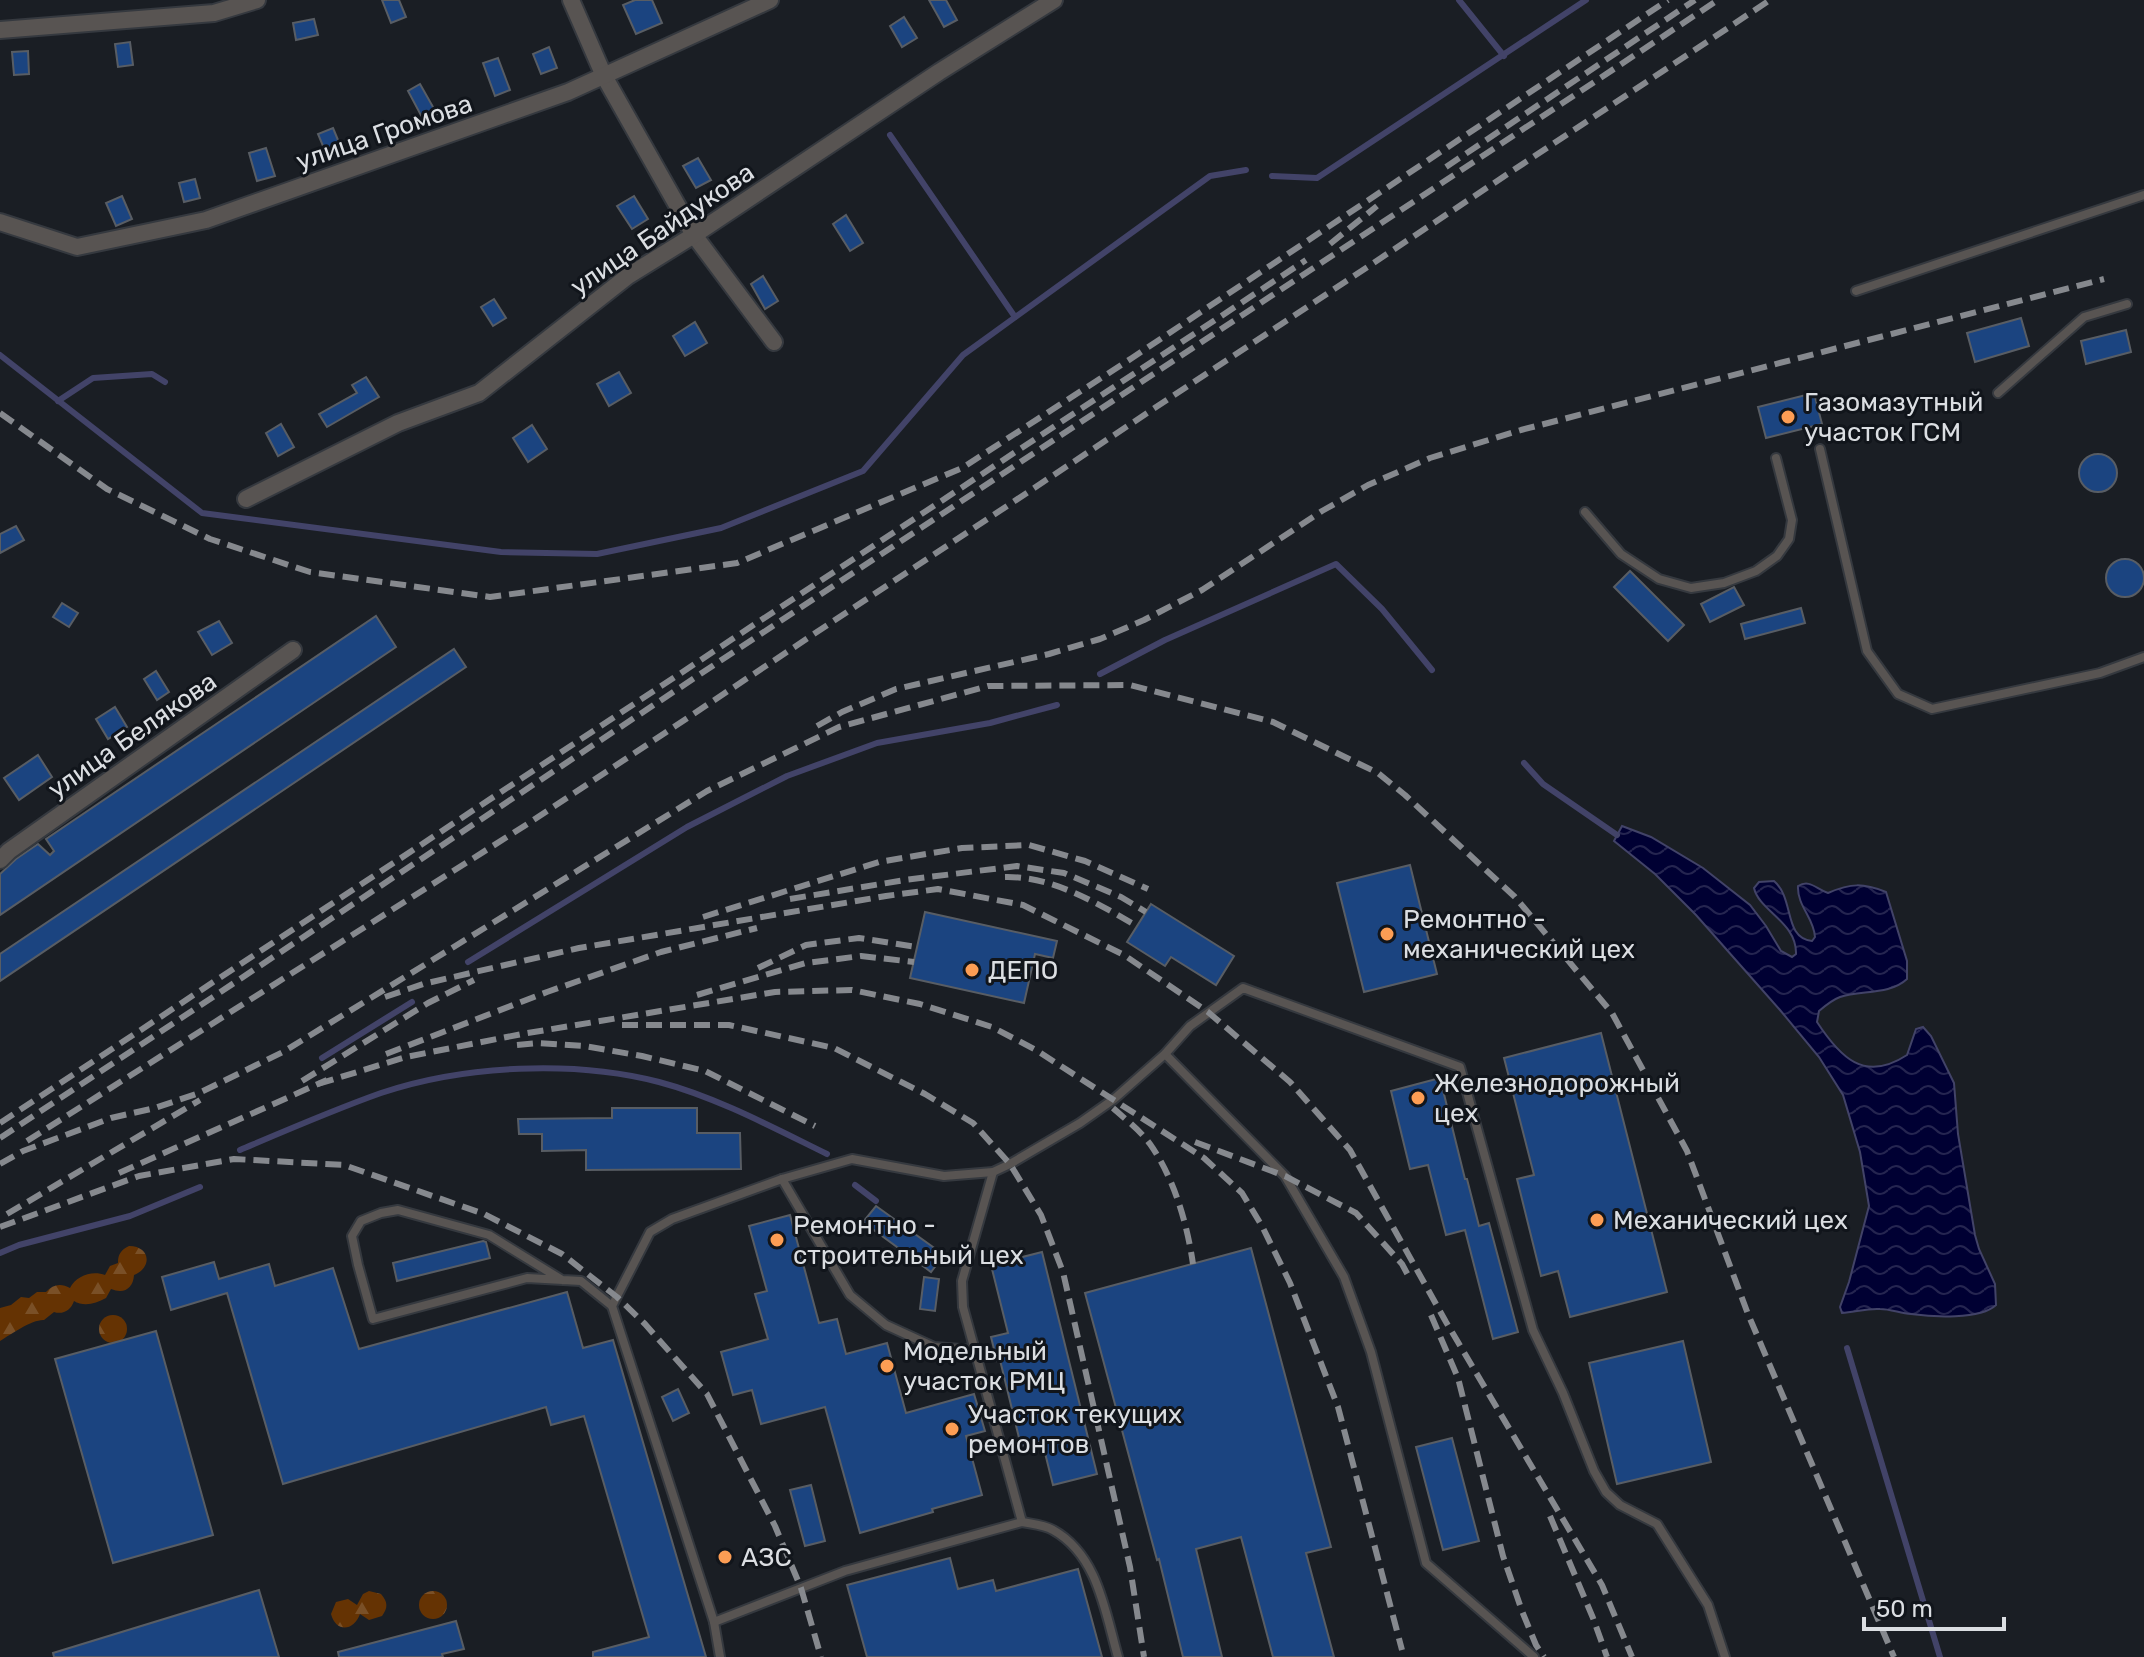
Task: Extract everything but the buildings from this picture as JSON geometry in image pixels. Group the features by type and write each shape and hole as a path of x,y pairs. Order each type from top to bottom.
{"street":[{"path":"0,30 214,13 257,0"},
{"path":"571,0 604,76 694,235 774,342"},
{"name":"улица Громова","path":"0,222 77,247 206,220 568,92 770,0"},
{"name":"улица Байдукова","path":"246,499 398,423 479,393 628,276 1054,0"},
{"name":"улица Белякова","path":"0,860 293,650"}],"lane":[{"path":"1856,291 2144,195"},
{"path":"1998,393 2084,317 2127,304"},
{"path":"1820,449 1867,651 1898,694 1932,709 2100,673 2144,657"},
{"path":"1585,512 1621,554 1659,579 1691,588 1724,583 1756,571 1777,556 1789,539 1792,520 1776,458"},
{"path":"612,1306 650,1232 672,1219 782,1179 852,1159 944,1176 993,1172 1080,1123 1114,1099 1165,1054 1190,1026 1243,988 1460,1067 1533,1330 1563,1393 1594,1471 1606,1492 1620,1505 1657,1524 1708,1605 1725,1657"},
{"path":"1165,1054 1285,1176 1344,1277 1371,1352 1426,1563 1534,1657"},
{"path":"993,1172 962,1281 963,1307 1022,1522"},
{"path":"782,1179 850,1295 886,1325 934,1347 974,1350"},
{"path":"562,1280 489,1235 398,1210 361,1221 352,1236 373,1319 527,1278 562,1280 581,1281 612,1306 714,1622 720,1657"},
{"path":"714,1622 845,1571 1022,1522 1052,1529 1077,1548 1095,1576 1118,1657"}],"green space":[{"path":"129,1246 141,1249 146,1262 127,1289 111,1289 106,1298 94,1303 74,1301 66,1311 54,1312 0,1341 0,1308 11,1305 21,1297 29,1298 37,1292 46,1292 54,1286 70,1288 85,1275 105,1275 110,1266 118,1263 120,1253"},
{"path":"113,1315 123,1319 127,1329 123,1339 113,1343 103,1339 99,1329 103,1319"},
{"path":"369,1591 381,1594 385,1600 386,1608 382,1616 369,1620 360,1614 354,1624 345,1628 333,1620 331,1614 336,1602 348,1599 357,1605 363,1594"},
{"path":"433,1591 443,1595 447,1605 443,1615 433,1619 423,1615 419,1605 423,1595"}],"water":[{"path":"1622,826 1651,837 1703,868 1750,905 1781,951 1792,957 1796,954 1791,933 1757,896 1754,888 1759,882 1774,881 1785,898 1797,933 1812,941 1814,930 1800,900 1798,886 1810,884 1828,893 1857,885 1886,892 1907,961 1907,979 1892,988 1837,998 1819,1011 1817,1022 1844,1055 1866,1066 1878,1067 1907,1055 1916,1029 1923,1027 1931,1036 1954,1083 1958,1134 1975,1235 1995,1284 1996,1305 1979,1313 1955,1316 1875,1309 1842,1313 1840,1307 1869,1206 1860,1152 1843,1095 1819,1057 1696,915 1655,874 1614,841"}],"waterway":[{"path":"1459,0 1504,56"},
{"path":"1272,176 1317,178 1586,0"},
{"path":"890,135 1015,317"},
{"path":"0,355 202,513 501,552 597,554 721,528 863,471 963,355 1210,176 1246,170"},
{"path":"58,401 93,378 152,374 165,382"},
{"path":"1100,674 1165,640 1336,564 1382,609 1432,670"},
{"path":"468,962 687,827 787,776 877,743 990,723 1057,705"},
{"path":"1524,763 1543,784 1617,835"},
{"path":"322,1058 412,1002"},
{"path":"240,1150 345,1106 413,1084 483,1071 556,1068 626,1075 680,1088 744,1114 827,1154"},
{"path":"855,1185 876,1201"},
{"path":"0,1253 19,1245 130,1216 200,1187"},
{"path":"1847,1348 1940,1657"}],"railway":[{"path":"0,413 107,489 210,539 310,572 490,597 737,563 962,468 1668,0"},
{"path":"1446,167 1695,0"},
{"path":"0,1138 1718,0"},
{"path":"27,1141 529,823 1770,0"},
{"path":"1330,244 1377,206"},
{"path":"0,1123 1306,260"},
{"path":"817,726 896,689 1049,654 1100,639 1144,620 1202,590 1322,511 1368,485 1430,458 1521,430 2104,279"},
{"path":"0,1164 23,1151 111,1118 155,1108 199,1093 283,1052 707,791 839,727 988,686 1130,685 1273,722 1378,773 1405,795 1515,897 1612,1013 1687,1151 1748,1314 1894,1657"},
{"path":"703,917 879,862 962,848 1029,845 1085,861 1148,889"},
{"path":"790,899 1017,866 1064,873 1121,897 1146,912"},
{"path":"1005,877 1057,886 1137,926"},
{"path":"385,997 423,984 579,948 938,889 1023,905 1124,955 1208,1012 1290,1082 1350,1150 1446,1322 1602,1585 1632,1657"},
{"path":"386,1054 661,952 757,928"},
{"path":"758,968 806,945 859,938 917,947"},
{"path":"697,995 806,963 861,956 914,962"},
{"path":"302,1081 428,1003 474,980"},
{"path":"318,1084 406,1057 522,1034 775,992 852,990 920,1004 992,1027 1036,1050 1204,1158 1242,1193 1290,1283 1338,1407 1402,1650"},
{"path":"622,1025 729,1025 834,1048 925,1094 973,1123 1010,1164 1041,1215 1063,1272 1130,1567 1144,1657"},
{"path":"517,1045 584,1046 705,1071 815,1126"},
{"path":"119,1173 327,1080"},
{"path":"7,1214 200,1100"},
{"path":"1113,1108 1146,1139 1166,1171 1183,1217 1193,1264"},
{"path":"1195,1142 1285,1176 1356,1213 1402,1264 1409,1277"},
{"path":"0,1227 139,1176 234,1159 344,1165 484,1214 562,1254 617,1297 645,1324 707,1394 775,1526 801,1588 821,1657"},
{"path":"1431,1315 1458,1378 1503,1556 1522,1611 1544,1657"},
{"path":"1550,1516 1607,1657"}],"place":[{"name":"Газомазутный участок ГСМ","path":"1788,417"},
{"name":"Ремонтно - механический цех","path":"1387,934"},
{"name":"ДЕПО","path":"972,970"},
{"name":"Железнодорожный цех","path":"1418,1098"},
{"name":"Механический цех","path":"1597,1220"},
{"name":"Ремонтно - строительный цех","path":"777,1240"},
{"name":"Модельный участок РМЦ","path":"887,1366"},
{"name":"Участок текущих ремонтов","path":"952,1429"},
{"name":"АЗС","path":"725,1557"}]}
